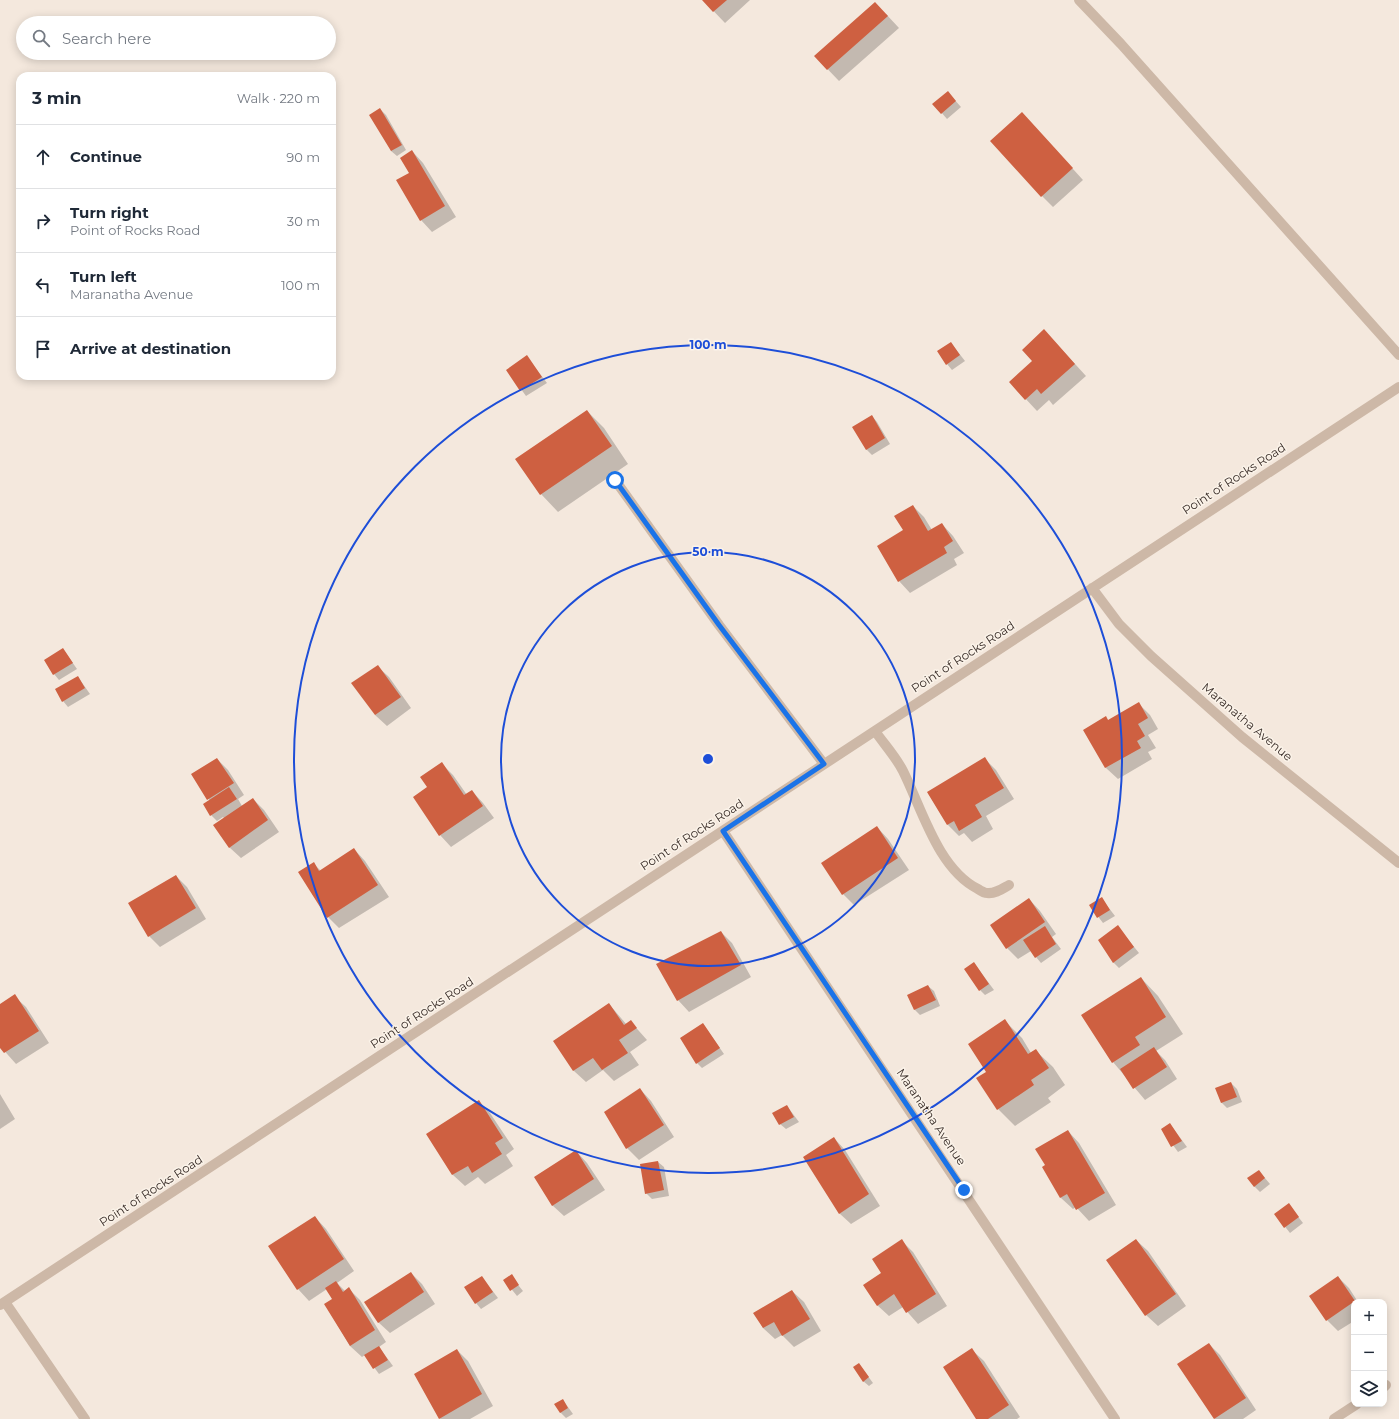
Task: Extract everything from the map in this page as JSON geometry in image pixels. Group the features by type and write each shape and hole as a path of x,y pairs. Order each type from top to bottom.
{"street":[{"path":"1079,0 1126,50 1399,355"},
{"name":"Point of Rocks Road","path":"3,1303 1399,387"},
{"path":"615,480 719,625 824,764"},
{"name":"Maranatha Avenue","path":"1092,588 1119,624 1151,656 1242,737 1399,863"},
{"path":"875,731 902,768 929,828 943,854 960,877 972,886 986,893 999,891 1009,885"},
{"name":"Maranatha Avenue","path":"723,831 1115,1419"},
{"path":"3,1303 85,1419"},
{"path":"1334,1419 1352,1407"}],"building":[{"path":"702,0 727,0 713,12"},
{"path":"875,2 888,16 827,70 814,56"},
{"path":"948,91 956,101 941,114 932,104"},
{"path":"380,108 402,145 391,151 369,115"},
{"path":"1022,112 1073,168 1041,197 990,141"},
{"path":"412,150 445,206 420,221 396,180 409,173 400,158"},
{"path":"1044,329 1075,364 1041,394 1037,389 1025,400 1009,382 1032,361 1022,350"},
{"path":"951,342 960,355 946,365 937,351"},
{"path":"527,355 542,377 520,391 506,370"},
{"path":"587,410 612,446 540,495 515,459"},
{"path":"872,415 885,438 866,450 852,427"},
{"path":"913,505 928,531 942,523 953,541 944,547 947,553 898,582 877,546 903,530 894,516"},
{"path":"63,648 73,663 53,675 44,660"},
{"path":"378,665 401,697 375,715 351,683"},
{"path":"78,676 85,688 62,702 55,689"},
{"path":"1139,702 1148,718 1138,724 1145,736 1137,741 1141,748 1105,768 1083,730 1106,716 1108,720"},
{"path":"985,757 1004,788 975,805 982,817 959,831 954,821 947,825 927,792"},
{"path":"217,758 234,783 207,800 191,774"},
{"path":"442,762 464,795 472,790 483,806 439,836 413,797 427,787 420,777"},
{"path":"229,787 237,799 210,816 203,804"},
{"path":"253,798 268,820 229,848 213,825"},
{"path":"877,826 898,858 842,895 821,863"},
{"path":"354,848 378,885 327,918 298,872 314,862 319,871"},
{"path":"176,875 196,908 148,937 128,903"},
{"path":"1102,897 1110,910 1097,918 1089,905"},
{"path":"1029,898 1045,922 1006,949 990,925"},
{"path":"1118,925 1134,947 1113,963 1098,940"},
{"path":"1045,926 1056,944 1035,958 1023,940"},
{"path":"721,931 741,965 677,1001 656,964"},
{"path":"974,962 989,984 979,991 964,969"},
{"path":"1141,977 1166,1017 1135,1037 1140,1045 1112,1063 1081,1015"},
{"path":"928,985 936,1000 914,1010 907,995"},
{"path":"15,994 39,1031 4,1053 0,1048 0,1004"},
{"path":"609,1003 624,1025 631,1020 637,1028 619,1040 628,1053 602,1070 593,1058 573,1071 553,1041"},
{"path":"1005,1019 1028,1054 1036,1049 1049,1068 1031,1080 1034,1085 997,1110 976,1078 986,1072 968,1044"},
{"path":"703,1023 720,1048 696,1064 680,1038"},
{"path":"1154,1047 1167,1067 1133,1089 1120,1069"},
{"path":"1231,1082 1237,1097 1221,1103 1215,1088"},
{"path":"640,1088 664,1125 626,1149 604,1112"},
{"path":"479,1100 503,1138 495,1143 502,1154 472,1173 468,1166 452,1175 426,1134"},
{"path":"787,1105 794,1117 779,1125 772,1113"},
{"path":"1170,1123 1182,1141 1171,1147 1161,1129"},
{"path":"1068,1130 1105,1193 1076,1210 1067,1194 1060,1198 1042,1167 1045,1165 1035,1149"},
{"path":"834,1137 869,1194 839,1214 803,1157"},
{"path":"576,1150 594,1179 552,1206 534,1177"},
{"path":"658,1161 664,1190 645,1194 640,1164"},
{"path":"1259,1170 1265,1178 1254,1187 1247,1178"},
{"path":"1289,1203 1299,1217 1284,1228 1274,1214"},
{"path":"315,1216 344,1259 297,1290 268,1246"},
{"path":"902,1239 936,1294 906,1313 894,1294 877,1306 863,1285 881,1273 872,1259"},
{"path":"1136,1239 1176,1294 1145,1316 1106,1260"},
{"path":"411,1272 424,1292 378,1323 364,1302"},
{"path":"512,1274 519,1285 510,1291 503,1280"},
{"path":"482,1276 493,1292 475,1304 464,1287"},
{"path":"1338,1276 1354,1299 1351,1299 1351,1304 1326,1321 1309,1296"},
{"path":"336,1281 343,1292 349,1287 375,1330 350,1346 324,1304 332,1299 325,1288"},
{"path":"792,1290 810,1319 782,1336 774,1322 763,1328 753,1313"},
{"path":"1209,1343 1246,1398 1214,1419 1177,1364"},
{"path":"379,1346 388,1360 373,1369 364,1355"},
{"path":"972,1348 1009,1405 988,1419 976,1419 943,1367"},
{"path":"457,1349 482,1394 439,1419 414,1374"},
{"path":"859,1363 869,1377 863,1382 853,1367"},
{"path":"563,1399 568,1408 560,1413 554,1404"}],"route":[{"path":"615,480 719,625 824,764 723,831 964,1190"}]}
